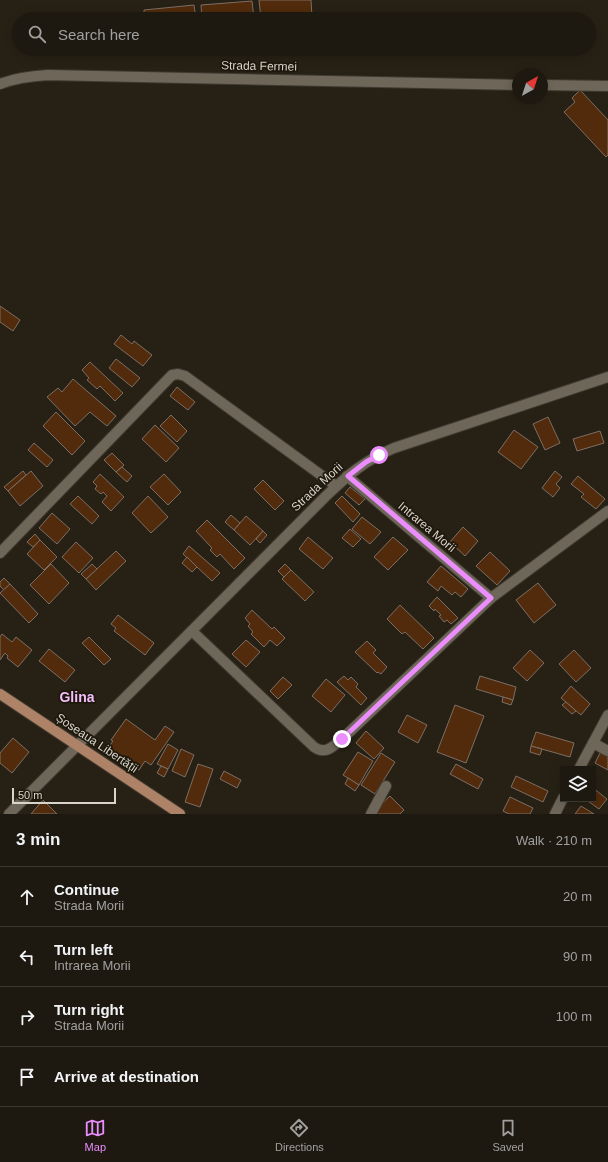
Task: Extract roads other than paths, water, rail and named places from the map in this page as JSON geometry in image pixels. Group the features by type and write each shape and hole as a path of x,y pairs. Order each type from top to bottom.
{"main road":[{"name":"Șoseaua Libertății","path":"0,694 180,814"}],"street":[{"name":"Strada Fermei","path":"0,84 28,77 48,75 512,85"},
{"path":"548,85 608,86"},
{"path":"0,553 172,375 178,374 185,376 336,486"},
{"name":"Strada Morii","path":"9,814 336,486 366,462 394,448 608,377"},
{"name":"Intrarea Morii","path":"348,476 491,598"},
{"path":"192,631 314,747 324,751 333,747 342,739 491,598 608,510"},
{"path":"581,766 608,715"},
{"path":"593,743 608,751"},
{"path":"371,814 386,786"},
{"path":"554,814 561,802"}],"district":[{"name":"Glina","path":"77,697"}]}
